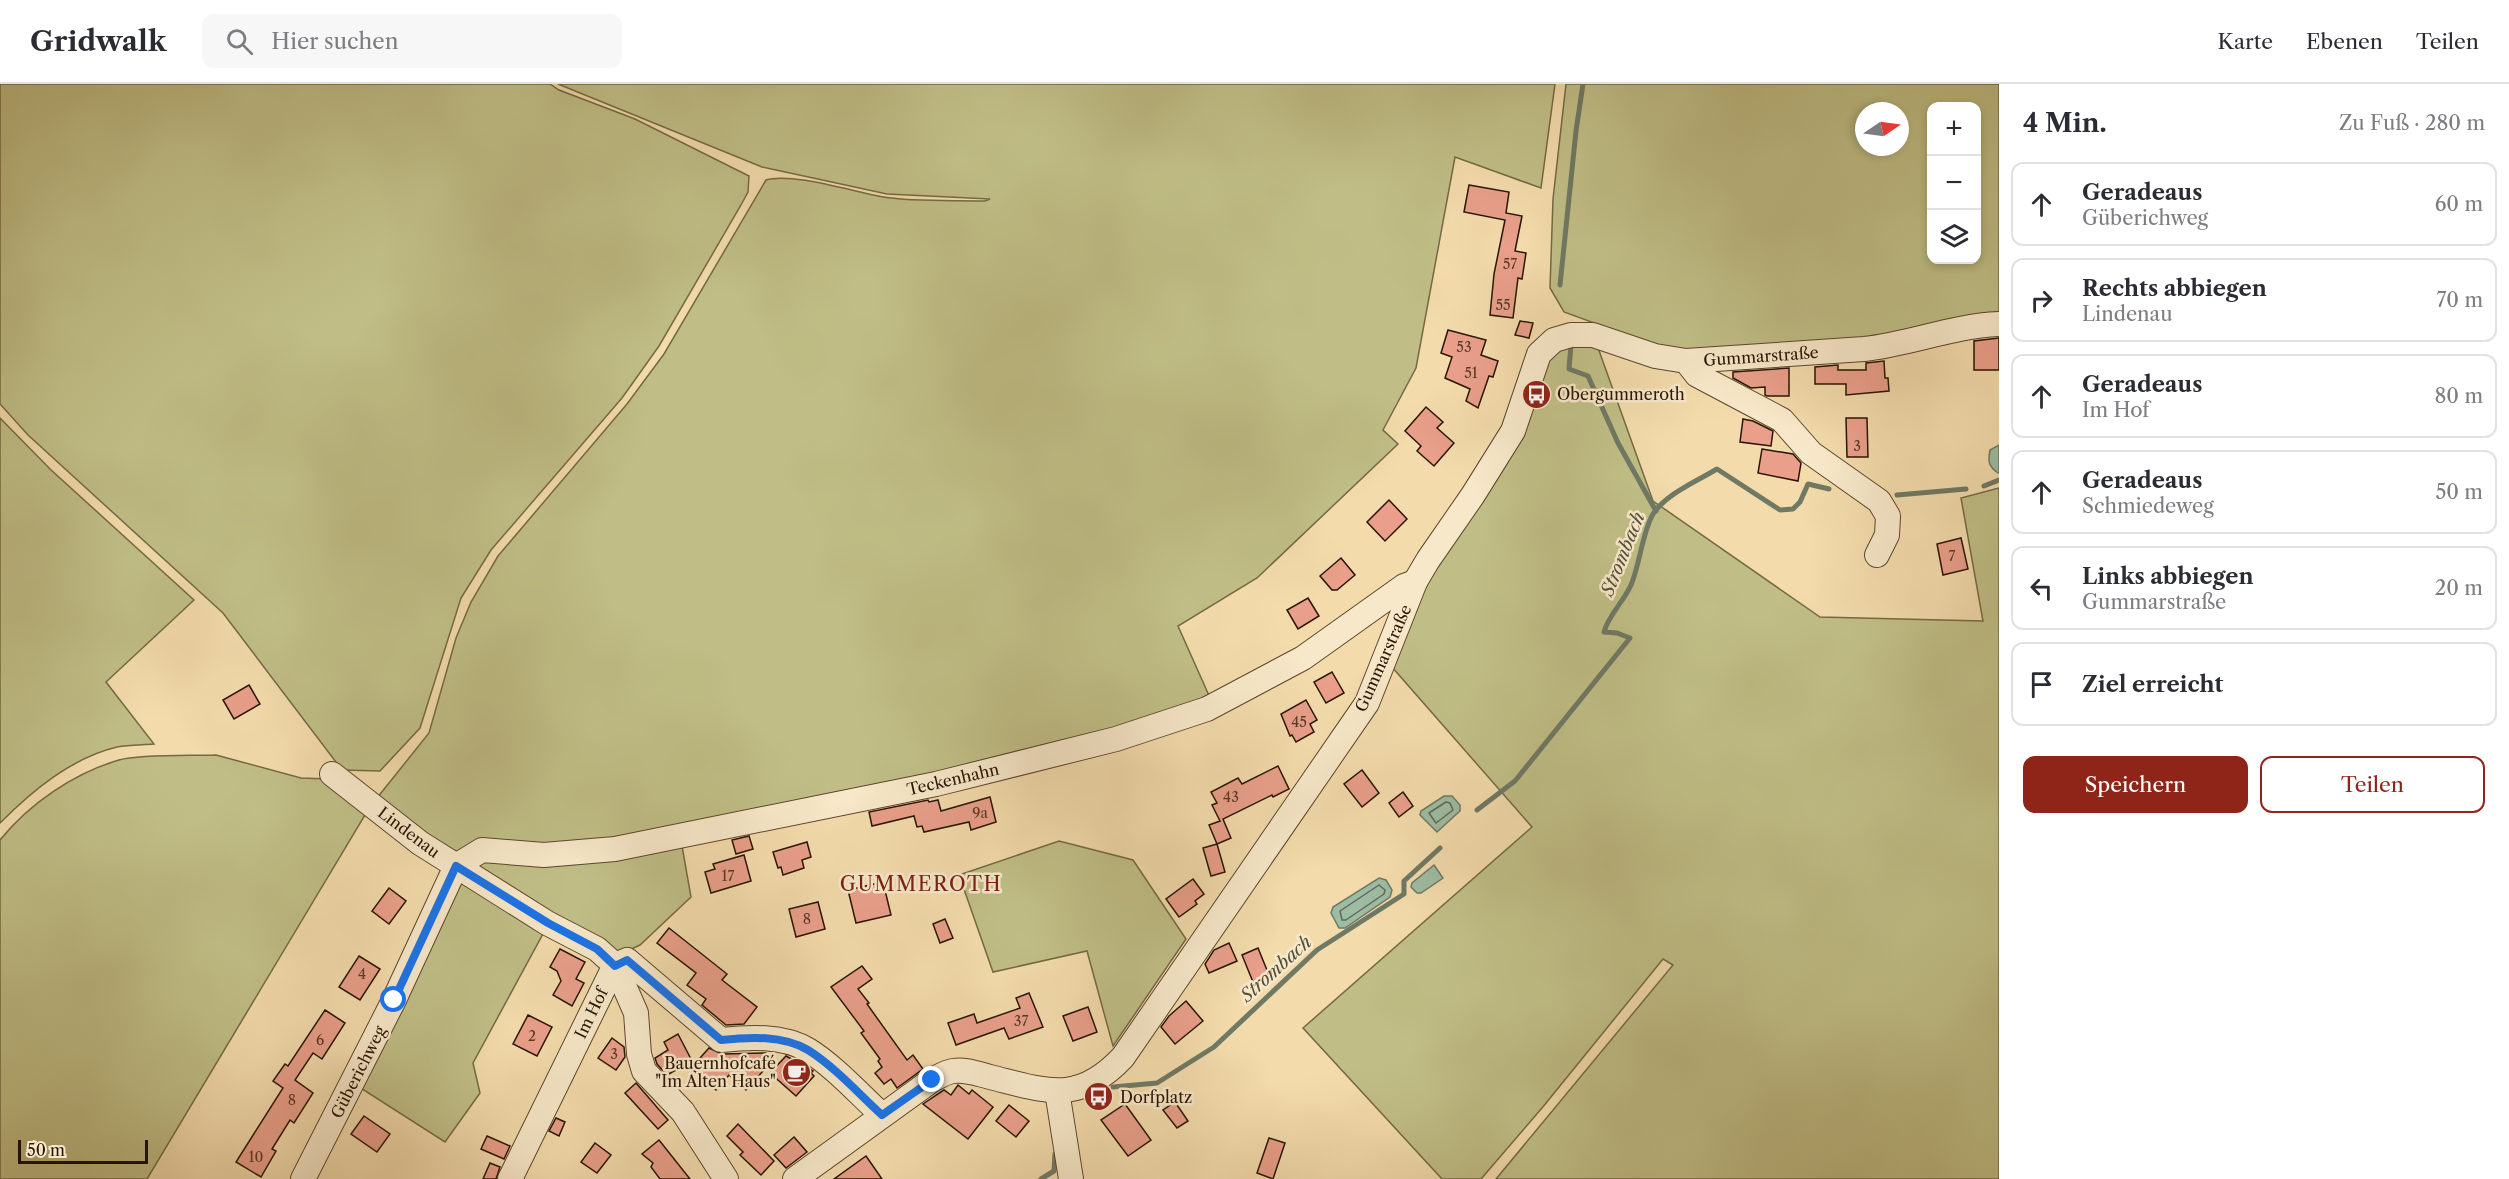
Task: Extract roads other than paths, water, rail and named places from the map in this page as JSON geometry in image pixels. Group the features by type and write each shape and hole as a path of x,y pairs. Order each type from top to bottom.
{"street":[{"name":"Gummarstraße","path":"795,1179 932,1080 951,1071 965,1071 1056,1091 1086,1086 1106,1076 1129,1048 1367,703 1415,582 1513,431 1539,354 1554,340 1571,335 1593,335 1655,356 1686,361 1893,346 1946,331 1999,324"},
{"path":"1686,361 1696,375 1782,420 1811,453 1879,501 1888,516 1887,535 1877,555"},
{"name":"Teckenhahn","path":"456,866 482,850 544,855 615,849 936,784 1116,739 1207,709 1303,658 1404,586 1415,582"},
{"name":"Lindenau","path":"332,774 420,843 548,923 597,949 615,966 636,1012 639,1054 644,1071 683,1112 726,1179"},
{"name":"Güberichweg","path":"303,1179 394,1000 456,866"},
{"path":"615,966 627,960 721,1040 749,1037 787,1042 808,1050 882,1115"},
{"name":"Im Hof","path":"510,1179 615,966"},
{"path":"1056,1091 1071,1179"}],"water":[{"path":"1999,445 1998,473 1991,466 1989,457 1990,450"},
{"path":"1444,796 1452,796 1460,805 1460,811 1437,832 1420,815 1421,811"},
{"path":"1434,865 1443,878 1421,893 1417,893 1411,887 1412,883"},
{"path":"1379,878 1386,880 1392,890 1390,897 1345,928 1339,928 1331,913 1333,907"}],"waterway":[{"path":"1560,285 1583,84"},
{"path":"1571,345 1569,369 1588,376 1618,443 1656,511"},
{"name":"Strombach","path":"1477,810 1515,781 1630,638 1617,633 1604,632 1631,585 1649,522 1666,500 1682,488 1717,469 1780,510 1793,509 1800,502 1808,484 1829,489"},
{"name":"Strombach","path":"1984,486 1999,480"},
{"name":"Strombach","path":"1897,495 1966,489"},
{"name":"Strombach","path":"1113,1087 1157,1083 1214,1047 1317,950 1404,894 1404,881 1440,848"},
{"name":"Strombach","path":"1041,1179 1054,1171 1055,1154"}],"place":[{"name":"Obergummeroth","path":"1536,394"},
{"name":"Bauernhofcafé \"Im Alten Haus\"","path":"797,1072"},
{"name":"Dorfplatz","path":"1099,1097"}],"district":[{"name":"GUMMEROTH","path":"921,884"}]}
